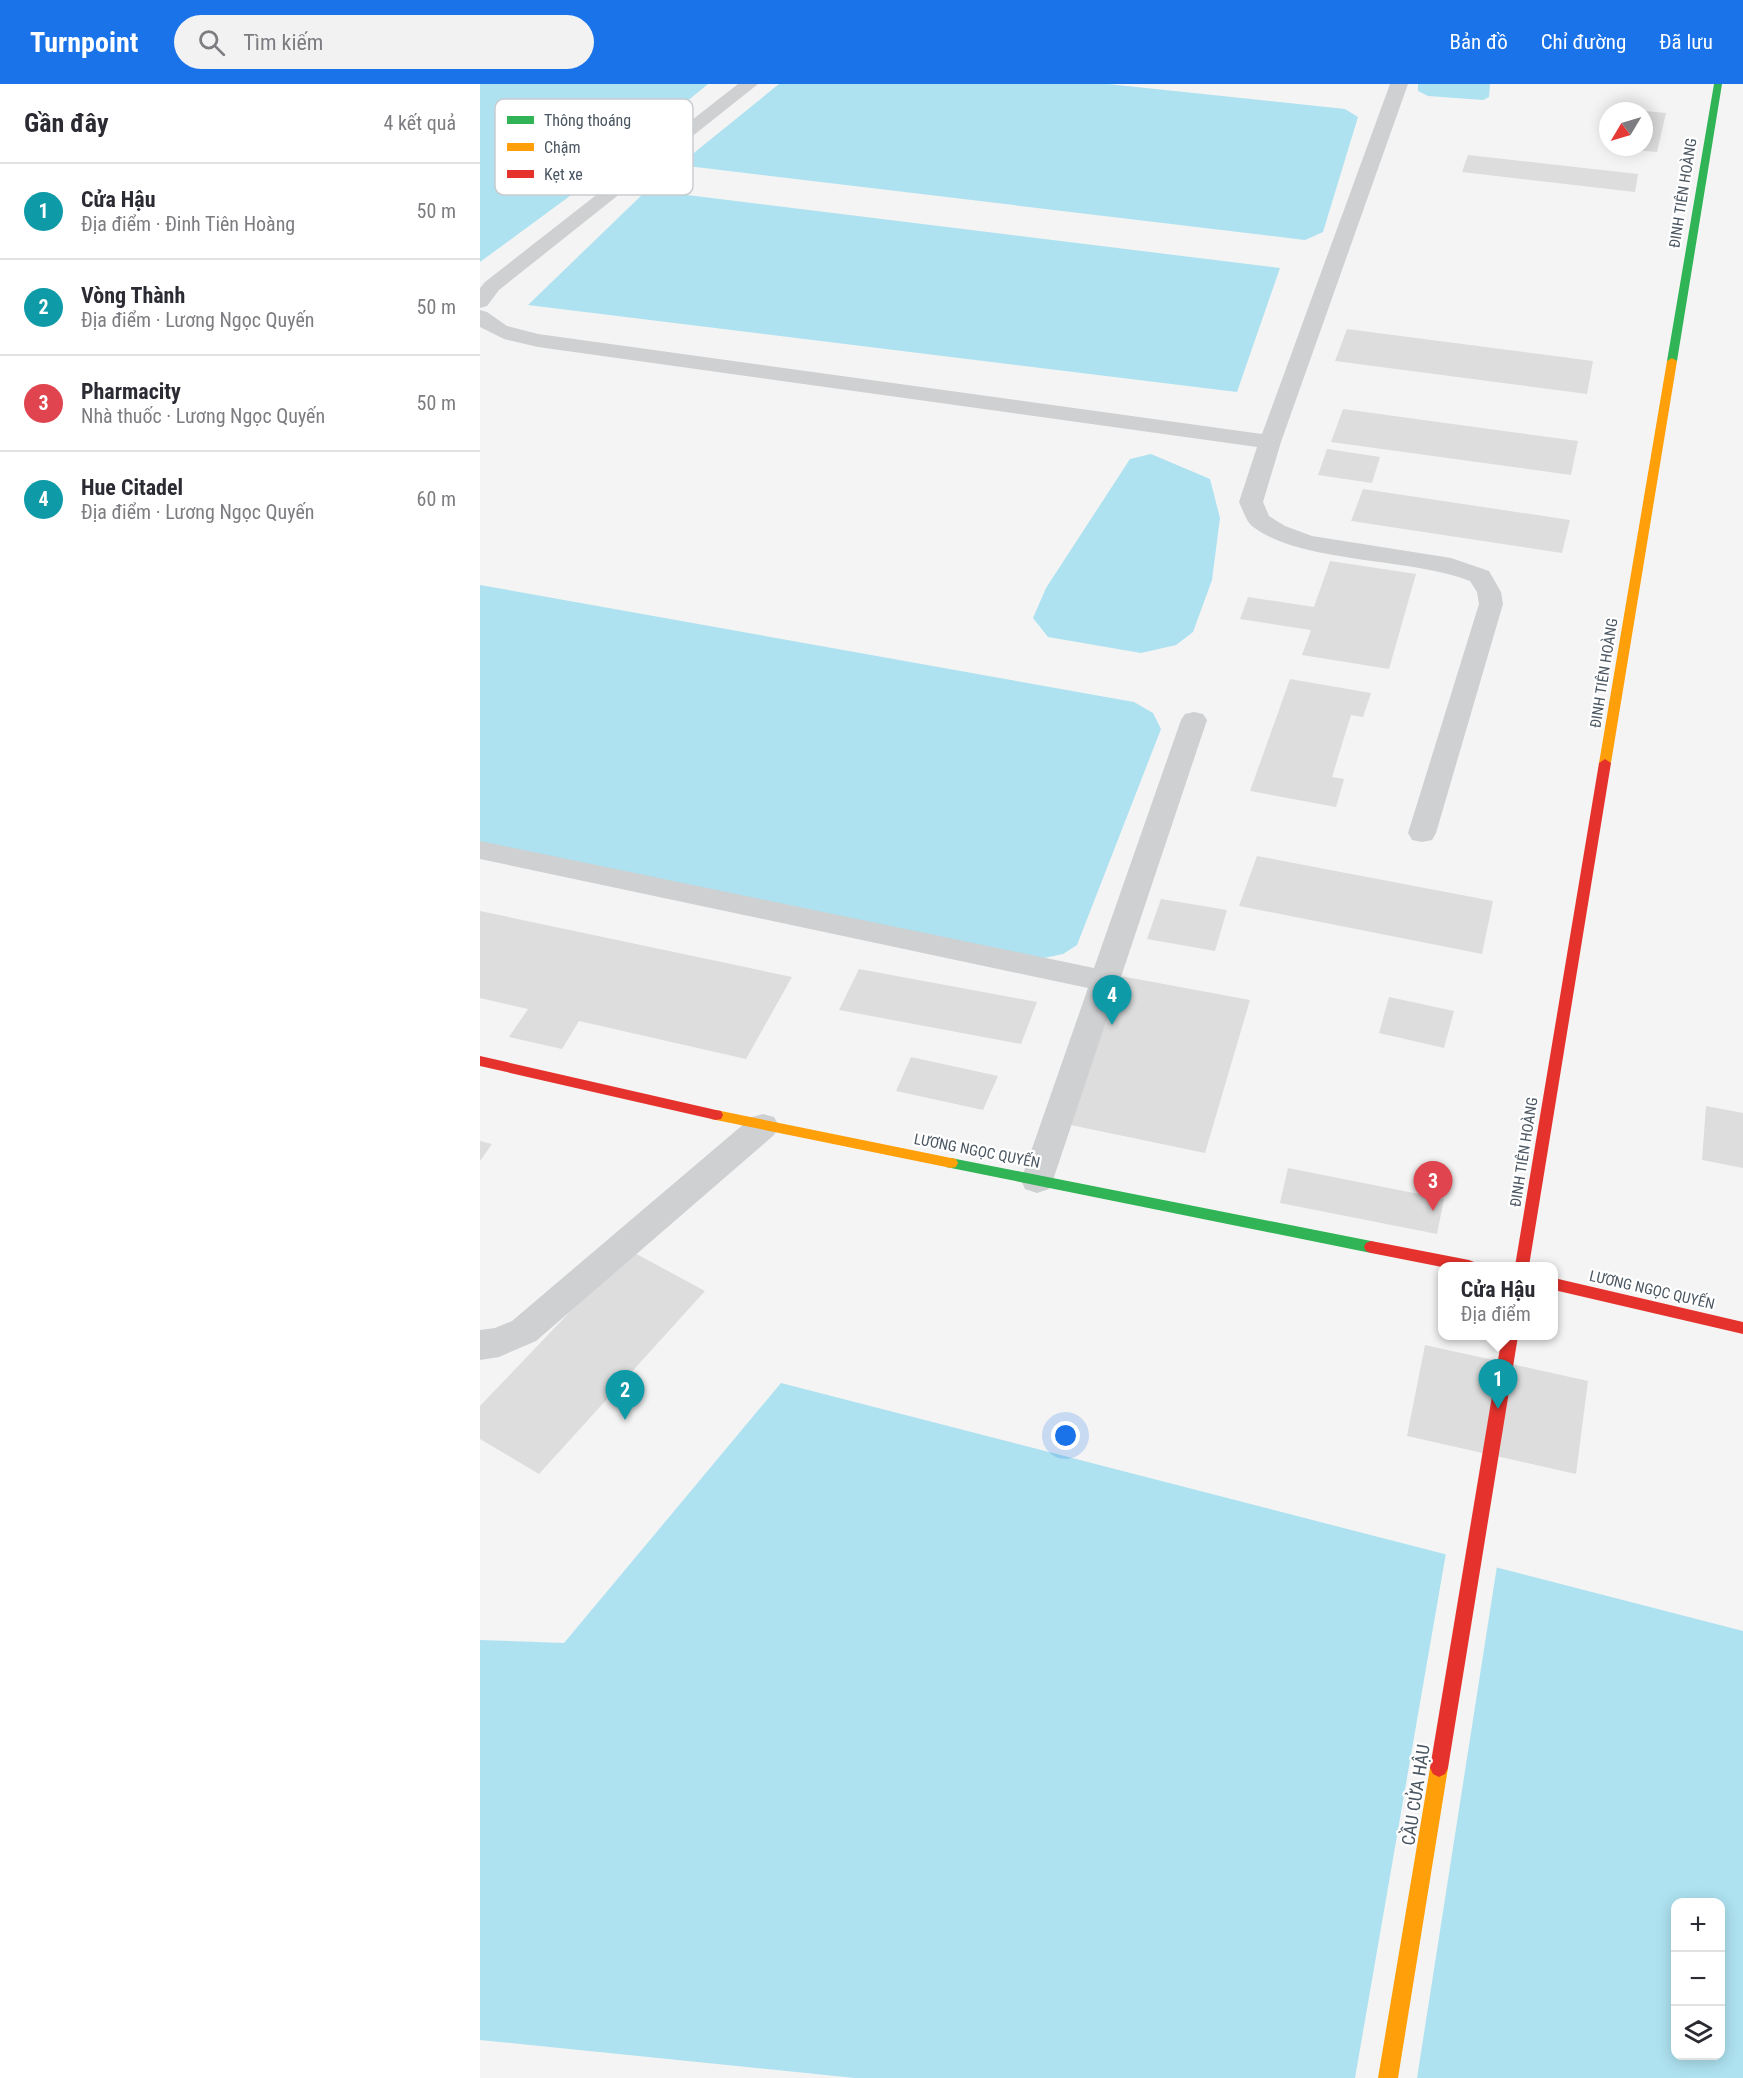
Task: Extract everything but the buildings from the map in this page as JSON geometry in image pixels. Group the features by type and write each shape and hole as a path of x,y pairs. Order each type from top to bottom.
{"main road":[{"name":"ĐINH TIÊN HOÀNG","path":"1523,1262 1718,84"},
{"name":"LƯƠNG NGỌC QUYẾN","path":"480,1061 763,1126 1449,1262"},
{"name":"LƯƠNG NGỌC QUYẾN","path":"1558,1285 1743,1328"},
{"name":"CẦU CỬA HẬU","path":"1388,2078 1509,1340"}],"lane":[{"path":"693,128 749,84"},
{"path":"1399,84 1270,442 1251,502 1259,520 1276,531 1306,542 1451,565 1480,576 1489,592 1491,604 1422,833"},
{"path":"480,303 492,286 608,195"},
{"path":"480,316 486,323 503,331 566,344 1270,442"},
{"path":"1037,1180 1194,720"},
{"path":"480,850 1106,981"},
{"path":"480,1345 499,1342 524,1331 763,1126"}],"water":[{"path":"480,84 708,84 690,99 495,99 495,195 571,195 480,262"},
{"path":"779,84 1108,84 1345,109 1358,117 1323,232 1305,240 693,167 693,154"},
{"path":"1418,84 1490,84 1489,97 1483,100 1428,96 1418,91"},
{"path":"642,195 688,195 1280,268 1237,392 528,305"},
{"path":"1151,454 1210,479 1220,518 1212,580 1193,632 1176,645 1141,653 1048,637 1033,618 1046,588 1130,459"},
{"path":"480,585 1134,702 1153,713 1161,729 1077,945 1063,954 1044,958 480,845"},
{"path":"781,1383 1743,1631 1743,2078 855,2078 480,2040 480,1640 564,1643"}],"pier":[{"path":"1446,1553 1497,1566 1417,2078 1355,2078"}],"traffic: fast":[{"path":"1672,361 1718,84"},
{"path":"951,1163 1371,1247"}],"traffic: slow":[{"path":"1605,763 1672,361"},
{"path":"716,1115 951,1163"},
{"path":"1388,2078 1439,1768"}],"traffic: jam":[{"path":"1523,1262 1605,763"},
{"path":"480,1061 716,1115"},
{"path":"1371,1247 1448,1262"},
{"path":"1558,1285 1743,1328"},
{"path":"1439,1768 1509,1340"}],"place":[{"name":"Hue Citadel","path":"1112,1025"},
{"name":"Pharmacity","path":"1433,1211"},
{"name":"Cửa Hậu","path":"1498,1409"},
{"name":"Vòng Thành","path":"625,1420"}]}
